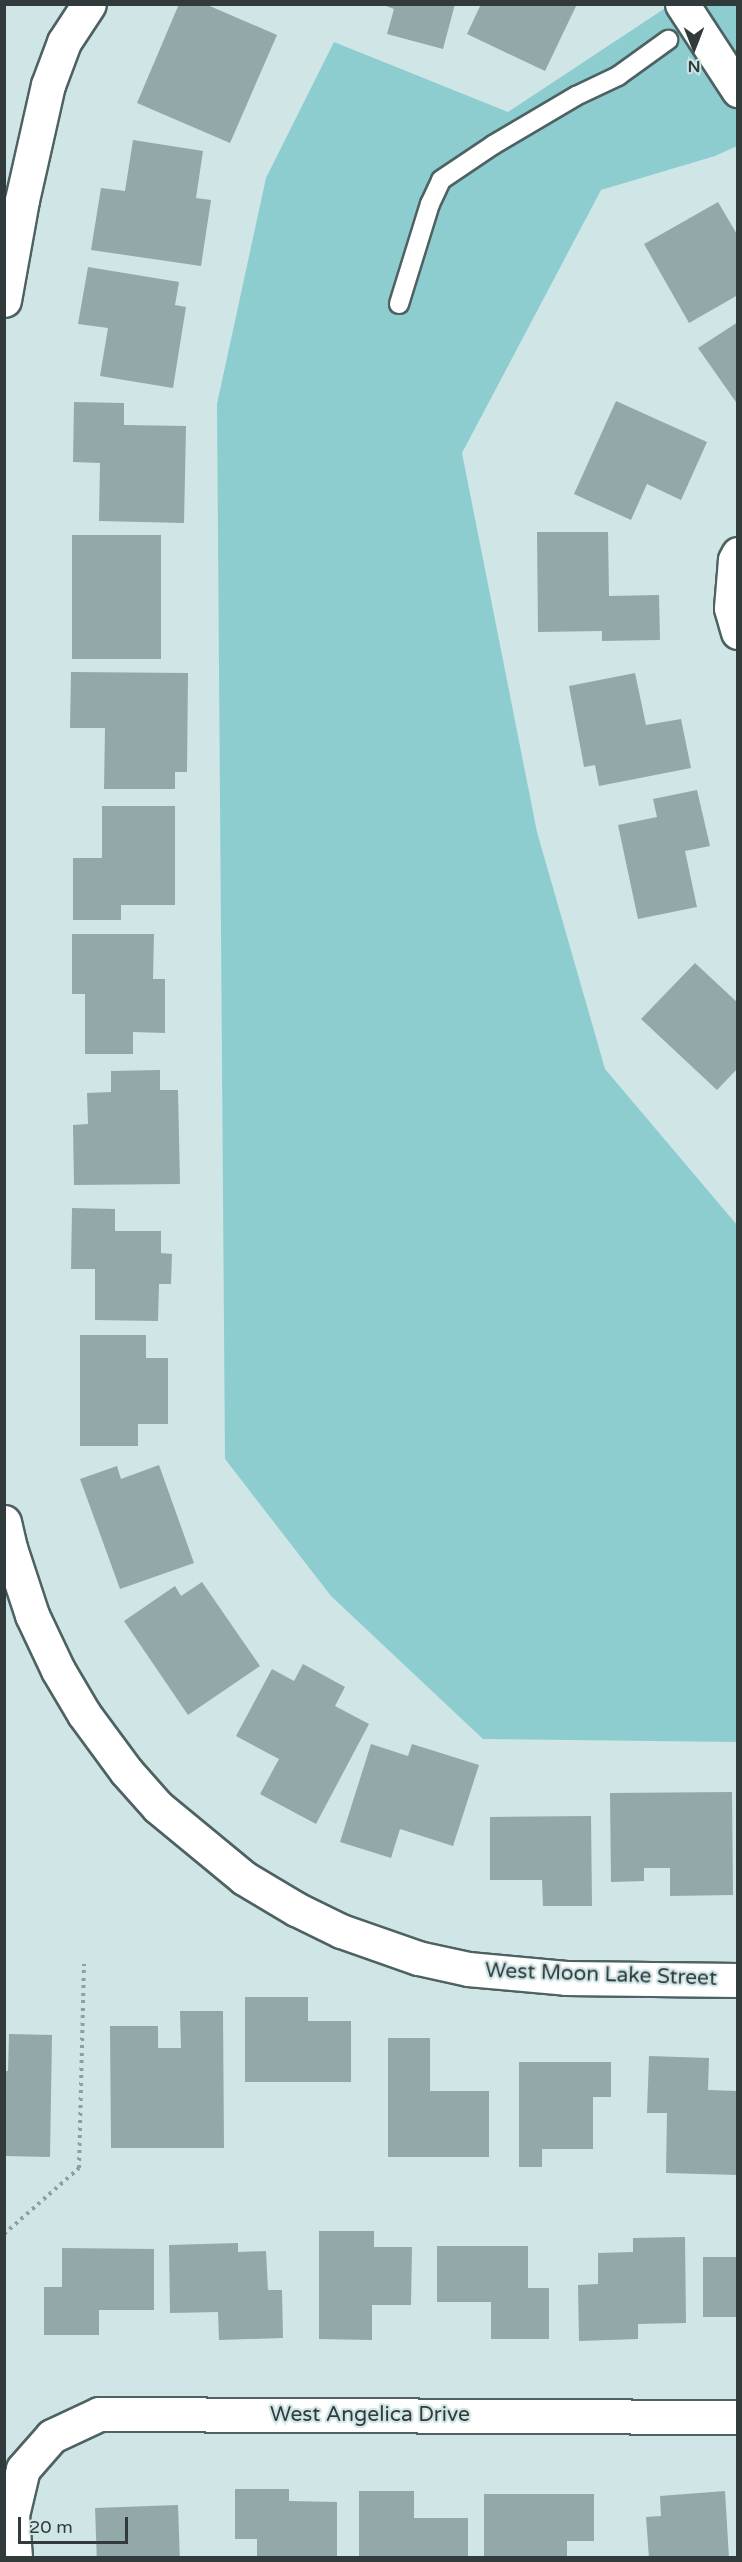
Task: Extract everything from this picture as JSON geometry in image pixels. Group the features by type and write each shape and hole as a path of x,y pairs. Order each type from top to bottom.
{"street":[{"path":"4,300 22,200 48,85 64,42 89,4"},
{"path":"682,4 738,90"},
{"path":"738,554 735,560 731,609 738,632"},
{"name":"West Moon Lake Street","path":"4,1522 32,1616 58,1671 84,1714 126,1772 158,1807 244,1878 296,1909 352,1935 418,1958 468,1969 566,1978 738,1980"},
{"name":"West Angelica Drive","path":"15,2558 12,2515 23,2469 52,2436 99,2414 738,2416"}],"lane":[{"path":"399,304 430,204 441,180 576,96 618,76 668,40"}],"path":[{"path":"4,2234 79,2168 84,1964"}],"shaded area":[{"path":"670,5 737,5 737,146 715,156 601,190 462,453 537,832 605,1069 737,1225 737,1742 483,1739 331,1596 225,1459 217,404 266,178 334,42 508,112"}],"building":[{"path":"179,4 205,4 277,35 230,143 137,103"},
{"path":"381,4 455,4 443,49 387,34 394,9"},
{"path":"481,4 577,4 545,71 467,34"},
{"path":"133,140 203,151 196,198 211,200 201,266 91,250 101,188 125,191"},
{"path":"718,202 738,236 738,295 689,323 644,244"},
{"path":"88,267 179,282 175,305 186,307 173,388 100,376 108,328 78,324"},
{"path":"738,322 738,405 698,348"},
{"path":"616,401 707,442 681,500 647,484 631,520 574,494"},
{"path":"74,402 124,403 124,425 186,426 184,523 99,521 100,463 73,462"},
{"path":"537,532 608,532 609,596 659,595 660,640 602,641 602,631 538,632"},
{"path":"72,535 161,535 161,659 72,659"},
{"path":"71,672 188,673 187,772 175,772 175,789 104,789 105,728 70,728"},
{"path":"635,673 646,725 681,719 691,768 599,786 595,765 584,767 569,686"},
{"path":"697,790 710,846 685,851 697,907 638,919 618,825 657,817 653,799"},
{"path":"102,806 175,806 175,905 121,905 121,920 73,920 73,858 102,858"},
{"path":"72,934 154,934 153,979 165,979 165,1033 133,1032 133,1054 85,1054 85,994 72,994"},
{"path":"695,963 738,1003 738,1068 717,1090 641,1019"},
{"path":"160,1070 160,1090 178,1090 180,1184 74,1185 73,1125 88,1124 87,1093 111,1092 111,1071"},
{"path":"72,1208 115,1209 115,1231 161,1231 161,1253 172,1254 171,1284 159,1284 158,1321 95,1320 95,1269 71,1269"},
{"path":"80,1335 146,1335 146,1358 168,1358 168,1424 138,1424 138,1446 80,1446"},
{"path":"159,1465 194,1563 120,1589 80,1479 117,1466 121,1479"},
{"path":"202,1582 260,1666 188,1715 124,1621 175,1586 181,1596"},
{"path":"303,1664 345,1687 335,1706 369,1724 316,1824 260,1794 279,1759 236,1736 272,1669 294,1681"},
{"path":"371,1744 408,1756 412,1744 479,1765 453,1846 400,1829 391,1858 340,1842"},
{"path":"732,1792 733,1895 670,1896 670,1868 644,1868 644,1881 611,1882 610,1793"},
{"path":"591,1816 592,1906 543,1906 542,1880 490,1880 490,1817"},
{"path":"245,1997 308,1997 308,2021 351,2021 351,2082 245,2082"},
{"path":"180,2011 223,2011 224,2148 111,2148 110,2026 158,2026 158,2048 181,2048"},
{"path":"9,2034 52,2035 50,2157 4,2156 4,2071 8,2071"},
{"path":"388,2038 430,2038 430,2091 489,2091 489,2157 388,2157"},
{"path":"649,2056 709,2058 708,2090 738,2091 738,2175 666,2173 667,2113 647,2113"},
{"path":"519,2062 611,2062 611,2097 593,2097 593,2149 542,2149 542,2167 519,2167"},
{"path":"319,2231 374,2231 374,2247 412,2247 411,2305 372,2305 372,2340 319,2339"},
{"path":"685,2237 686,2323 638,2324 638,2339 579,2341 578,2285 598,2284 598,2253 633,2252 633,2238"},
{"path":"238,2243 238,2252 266,2251 268,2290 282,2290 283,2338 219,2340 218,2312 170,2313 169,2245"},
{"path":"437,2246 528,2246 528,2288 549,2288 549,2339 491,2339 491,2302 437,2302"},
{"path":"62,2248 154,2249 154,2310 99,2310 99,2335 44,2335 44,2287 62,2287"},
{"path":"703,2257 738,2257 738,2317 703,2317"},
{"path":"235,2489 289,2489 289,2501 337,2502 337,2558 257,2558 257,2539 235,2539"},
{"path":"359,2491 414,2491 414,2518 468,2518 468,2558 359,2558"},
{"path":"725,2491 729,2558 649,2558 646,2517 661,2516 660,2496"},
{"path":"484,2494 594,2494 594,2541 567,2541 567,2558 484,2558"},
{"path":"178,2505 180,2558 97,2558 95,2508"}]}
